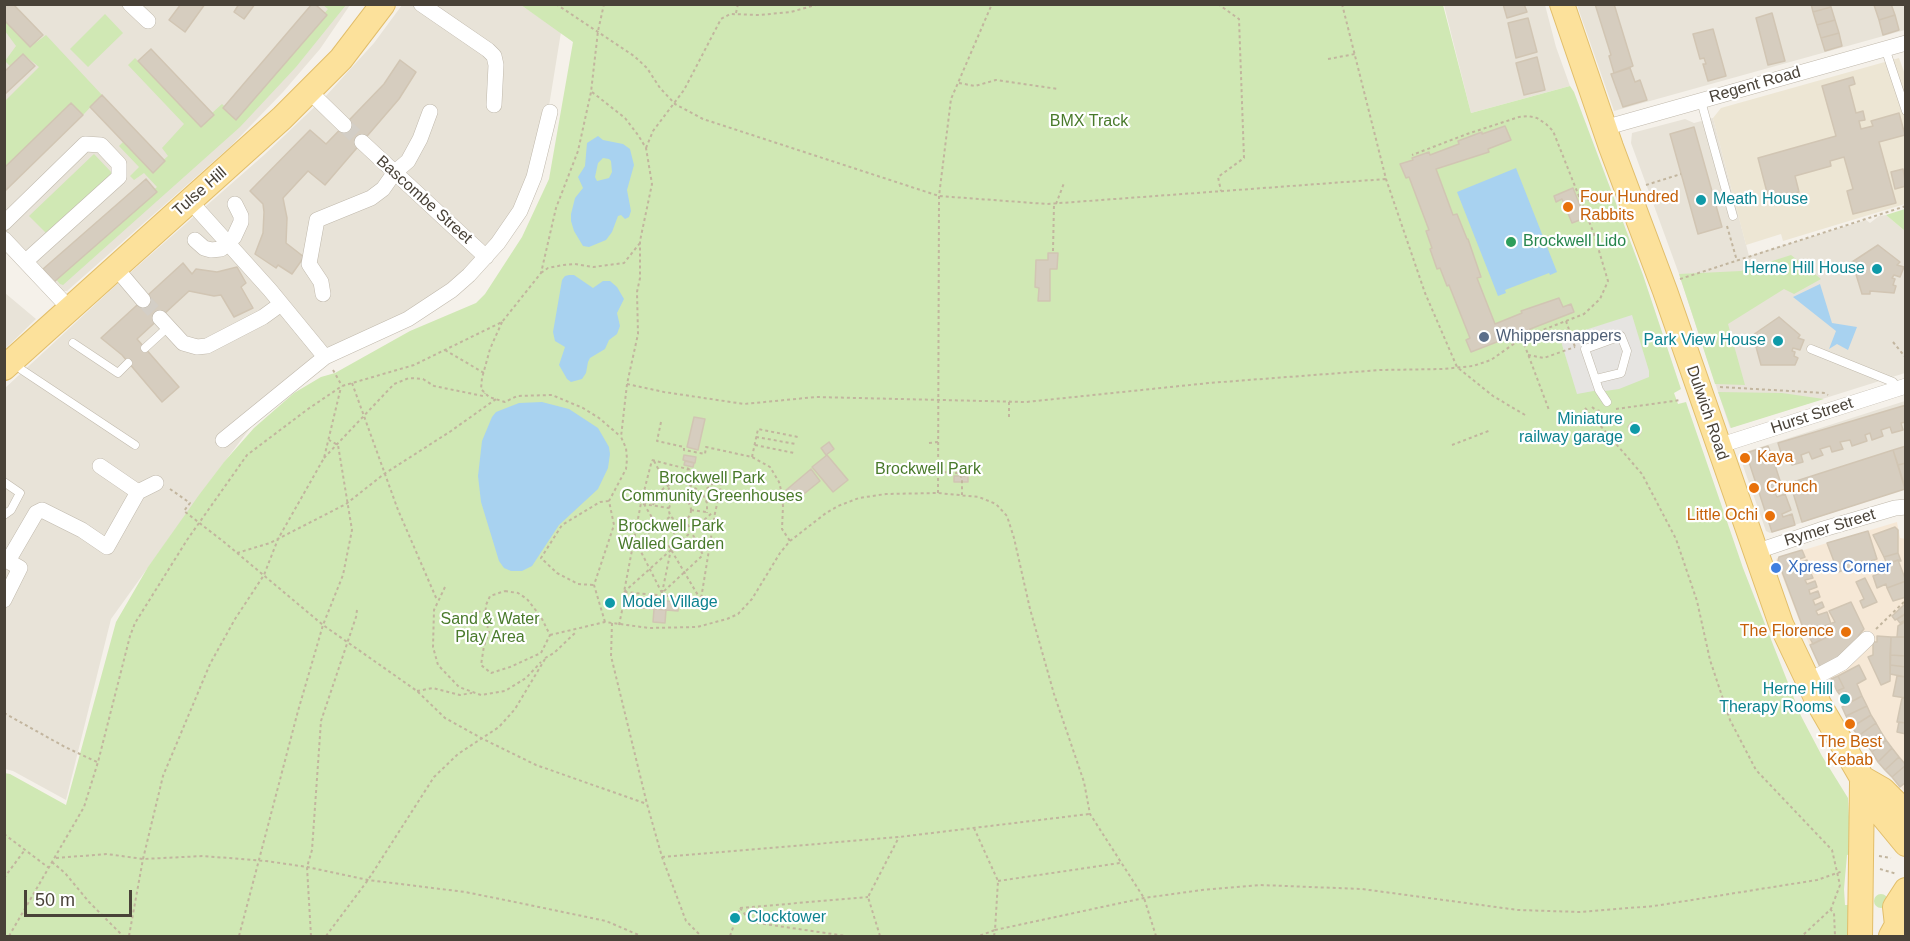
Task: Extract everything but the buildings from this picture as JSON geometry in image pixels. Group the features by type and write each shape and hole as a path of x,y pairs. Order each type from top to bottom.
{"main road":[{"name":"Tulse Hill","path":"8,364 309,91 356,43 383,4"},
{"name":"Dulwich Road","path":"1562,4 1781,624 1819,704 1862,778 1896,850"},
{"name":"Dulwich Road","path":"1862,778 1883,790 1905,813"},
{"path":"1860,936 1862,778"},
{"path":"1898,928 1895,907 1905,890"}],"street":[{"path":"130,4 148,21"},
{"path":"421,4 494,56 496,66 494,105"},
{"name":"Regent Road","path":"1604,128 1905,43"},
{"path":"309,91 344,125"},
{"path":"323,294 321,282 309,264 317,220 371,198 382,189 395,172 408,161 420,139 429,112"},
{"path":"223,440 325,357 408,319 452,291 486,257 520,211 534,177 550,112"},
{"name":"Bascombe Street","path":"362,142 486,257"},
{"path":"4,223 85,144 101,145 119,164 119,177 26,261"},
{"path":"190,201 325,357"},
{"path":"195,240 211,250 221,249 228,243 234,237 241,222 242,216 235,204"},
{"path":"4,239 69,308"},
{"path":"115,267 143,300"},
{"path":"164,323 183,343 198,347 207,346 262,317 281,304"},
{"name":"Hurst Street","path":"1718,446 1902,387"},
{"path":"100,466 138,492"},
{"path":"4,600 20,568 8,561 36,513 42,510 81,530 106,547 138,492 156,483"},
{"name":"Rymer Street","path":"1755,552 1820,530 1905,507"},
{"path":"1808,681 1842,663 1867,639"}],"lane":[{"path":"1886,48 1905,111"},
{"path":"1701,101 1733,216"},
{"path":"145,348 164,323"},
{"path":"1596,379 1621,373 1627,351 1621,336 1584,349 1599,390 1607,402"},
{"path":"73,343 118,373 128,363"},
{"path":"1811,349 1902,387"},
{"path":"8,364 22,370 135,445"},
{"path":"4,482 20,493 11,510 4,515"}],"path":[{"path":"556,4 634,56 647,68 675,104 703,118 939,196 1055,204 1386,179"},
{"path":"541,273 556,208 578,151 591,92 598,32 604,4"},
{"path":"736,14 738,4"},
{"path":"646,148 653,131 690,81 717,25 725,16 779,14 819,4"},
{"path":"938,493 939,196 951,99 992,4"},
{"path":"1218,4 1239,20 1244,158 1218,177 1221,192"},
{"path":"1342,4 1386,179 1425,293 1457,367 1493,396 1525,415"},
{"path":"1328,59 1355,54"},
{"path":"959,82 975,86 996,80 1058,89"},
{"path":"591,92 625,118 646,148 652,184 640,243 640,278 637,292 638,334 627,384 621,437"},
{"path":"627,384 744,404 816,397 1026,402 1221,382 1380,370 1443,369 1473,366 1491,360 1522,338 1584,314 1600,299 1608,281 1594,234 1553,131 1537,118 1528,116 1412,155"},
{"path":"1643,186 1681,174"},
{"path":"1053,251 1055,204 1064,183"},
{"path":"1582,202 1607,193"},
{"path":"1677,280 1905,206"},
{"path":"1590,236 1594,234"},
{"path":"605,622 594,585 614,525 609,501 626,469 626,448 621,437 605,422 583,408 552,395 517,396 505,402 481,389 490,349 502,322 541,273 548,268 563,265 593,267 624,263 640,243"},
{"path":"1566,321 1575,347"},
{"path":"9,936 84,807 135,623 199,523 247,455 342,386 414,365 502,322"},
{"path":"1520,333 1549,410"},
{"path":"1893,342 1905,358"},
{"path":"1528,355 1544,358 1575,347 1584,349"},
{"path":"444,350 484,373"},
{"path":"129,936 143,859 162,776 183,724 210,664 235,619 264,575 278,539 324,458 342,386 325,357"},
{"path":"324,458 394,384 409,378 423,379 434,386 483,396 486,393"},
{"path":"352,383 384,474 437,600"},
{"path":"1713,387 1825,393 1830,397"},
{"path":"237,553 278,539 346,504 384,474 496,399"},
{"path":"1612,410 1687,399"},
{"path":"1009,417 1010,402"},
{"path":"1585,408 1642,474 1676,539 1697,601 1710,660 1730,720 1756,770 1832,850 1840,885 1830,909 1802,936"},
{"path":"661,422 657,441 684,447 684,450 691,452 705,454 706,447 752,457 770,466 779,482 783,506 781,526 790,541"},
{"path":"752,457 758,429 798,437"},
{"path":"1452,444 1491,430"},
{"path":"756,437 796,444"},
{"path":"329,440 338,445"},
{"path":"929,443 938,442"},
{"path":"755,444 794,453"},
{"path":"239,936 261,861 285,758 323,625 343,575 352,530 338,445"},
{"path":"690,456 691,452"},
{"path":"619,625 642,504 652,460 654,461"},
{"path":"654,461 688,467 721,477"},
{"path":"654,461 675,500"},
{"path":"684,482 688,467"},
{"path":"938,469 947,473 959,473 962,477 962,495"},
{"path":"688,504 721,477"},
{"path":"700,599 705,556 713,513 723,478 721,477"},
{"path":"652,505 660,491 668,485 684,482 702,492 707,503 707,513"},
{"path":"156,483 162,484 190,503 184,511 323,625 417,691 445,718 536,765 647,804"},
{"path":"550,635 605,622 649,628 697,627 727,619 738,614 752,599 790,541 826,513 848,502 878,495 938,493 980,497 996,504 1007,516 1054,694 1084,782 1090,814 1144,898 1156,936"},
{"path":"675,500 684,500 688,504 690,510 685,519"},
{"path":"669,508 675,500"},
{"path":"594,585 578,584 557,573 541,558 562,525 600,502 609,501"},
{"path":"642,504 669,508"},
{"path":"642,504 700,599"},
{"path":"669,508 671,516 677,520 685,519"},
{"path":"690,510 713,513"},
{"path":"625,592 713,513"},
{"path":"635,542 671,516"},
{"path":"685,519 705,556"},
{"path":"661,594 677,520"},
{"path":"635,542 661,594"},
{"path":"661,594 705,556"},
{"path":"445,587 434,610 433,647 438,665 459,687 474,693 481,695 505,691 526,678 579,629"},
{"path":"505,591 518,593 541,617 550,635 542,652 510,667 491,672 482,665 484,646 489,632 486,605 490,596 505,591"},
{"path":"625,592 700,599"},
{"path":"1867,639 1905,600"},
{"path":"311,936 307,867 312,850 321,720 357,610"},
{"path":"462,620 474,612 486,611"},
{"path":"612,623 611,656 662,857 686,921 701,936"},
{"path":"326,936 368,880 434,777 458,754 499,727 515,709 545,658"},
{"path":"417,691 433,688 460,695 474,693"},
{"path":"4,713 65,747 98,762"},
{"path":"662,857 899,837 1090,814"},
{"path":"974,828 998,880 994,936"},
{"path":"4,834 24,851 49,867"},
{"path":"880,936 868,897 899,837"},
{"path":"1877,861 1882,856 1896,850"},
{"path":"1874,856 1882,856 1896,850"},
{"path":"4,878 24,851"},
{"path":"55,858 107,854 143,859 203,856 307,867 368,880 465,892 566,912 606,921 641,936"},
{"path":"52,862 123,936"},
{"path":"998,880 1121,863"},
{"path":"1872,866 1905,877"},
{"path":"979,936 994,930 1144,898 1260,885 1362,889 1518,910 1580,912 1654,906 1817,880 1838,872"},
{"path":"740,908 868,897"},
{"path":"730,936 740,908"},
{"path":"740,908 751,922 846,936"},
{"path":"1830,909 1834,913 1835,936"}],"shaded area":[{"path":"5,5 350,5 320,49 283,92 231,146 67,291 63,291 5,230"},
{"path":"402,5 521,5 561,32 537,180 479,264 405,323 313,364 254,423 216,473 111,619 66,800 13,771 5,769 4,389 115,286 264,155 325,97 374,43"},
{"path":"1444,5 1545,5 1556,47 1570,86 1471,113"},
{"path":"1577,5 1905,5 1905,30 1614,111"},
{"path":"1899,58 1906,77 1905,204 1783,241 1781,234 1746,245 1713,118 1721,108"},
{"path":"1713,118 1749,256 1866,220 1870,223 1879,216 1886,215 1905,231 1905,373 1730,428 1679,274 1631,143 1632,133 1685,119 1694,123"},
{"path":"5,293 36,319 4,349"},
{"path":"1632,315 1649,377 1619,389 1577,394 1560,338"},
{"path":"1905,401 1905,489 1770,533 1766,531 1741,460 1742,453"},
{"path":"1897,522 1900,538 1906,539 1905,792 1878,762 1852,727 1842,707 1845,705 1831,679 1820,667 1804,633 1776,560"}],"green space":[{"path":"323,5 346,5 296,67 240,127 63,285 60,284 55,278 157,187 144,173 134,180 130,176 139,167 119,146 124,141 153,169 168,156 162,148 184,124 128,65 135,58 201,123 222,104 236,117 328,9"},
{"name":"Brockwell Park","path":"521,5 1443,5 1471,113 1570,86 1643,275 1681,389 1674,393 1678,404 1686,402 1743,568 1801,716 1848,798 1851,854 1847,855 1844,889 1845,905 1851,905 1848,936 5,936 4,773 10,774 66,805 116,622 148,567 199,495 254,428 294,393 410,331 476,303 485,294 522,237 549,179 573,42"},
{"path":"105,14 123,33 88,67 70,49"},
{"path":"5,21 30,47 46,35 102,95 83,115 71,103 5,167 5,101 39,67 23,54 10,66 5,61 16,46 5,31"},
{"path":"94,154 112,173 47,234 29,216"},
{"path":"1906,209 1905,231 1886,215"},
{"path":"1791,255 1821,279 1794,294 1784,289 1728,324 1745,385 1715,384 1679,274 1741,271"},
{"path":"1718,392 1782,393 1824,399 1731,428"},
{"path":"1878,894 1884,894 1888,901 1884,908 1878,908 1874,904 1874,898"}],"water":[{"path":"598,136 603,140 623,144 630,149 634,165 627,190 631,211 629,217 625,219 621,215 618,216 606,240 589,247 583,246 571,221 575,198 583,188 578,177 585,166 587,143","holes":["603,158 609,159 612,172 609,178 597,181 595,177 598,163"]},
{"path":"1516,168 1557,272 1505,290 1506,293 1498,296 1457,192"},
{"path":"569,275 574,275 593,288 603,281 610,281 617,287 624,299 617,313 620,326 617,334 609,340 605,349 590,358 582,379 571,382 559,365 565,347 555,341 553,332 562,280"},
{"path":"1820,284 1832,323 1857,327 1848,350 1837,344 1829,349 1836,331 1793,297"},
{"path":"542,402 569,409 598,428 609,447 608,468 598,489 559,525 532,566 522,571 511,571 504,568 499,561 481,502 478,476 482,441 496,412 519,403"}],"tunnel":[{"path":"344,125 362,142"},
{"path":"143,300 160,318"}],"place":[{"name":"Meath House","path":"1701,200"},
{"name":"Four Hundred Rabbits","path":"1568,207"},
{"name":"Brockwell Lido","path":"1511,242"},
{"name":"Herne Hill House","path":"1877,269"},
{"name":"Whippersnappers","path":"1484,337"},
{"name":"Park View House","path":"1778,341"},
{"name":"Miniature railway garage","path":"1635,429"},
{"name":"Kaya","path":"1745,458"},
{"name":"Crunch","path":"1754,488"},
{"name":"Little Ochi","path":"1770,516"},
{"name":"Xpress Corner","path":"1776,568"},
{"name":"Model Village","path":"610,603"},
{"name":"The Florence","path":"1846,632"},
{"name":"Herne Hill Therapy Rooms","path":"1845,699"},
{"name":"The Best Kebab","path":"1850,724"},
{"name":"Clocktower","path":"735,918"}],"park label":[{"name":"BMX Track","path":"1089,122"},
{"name":"Brockwell Park Community Greenhouses","path":"712,488"},
{"name":"Brockwell Park Walled Garden","path":"671,536"},
{"name":"Sand & Water Play Area","path":"490,629"}]}
